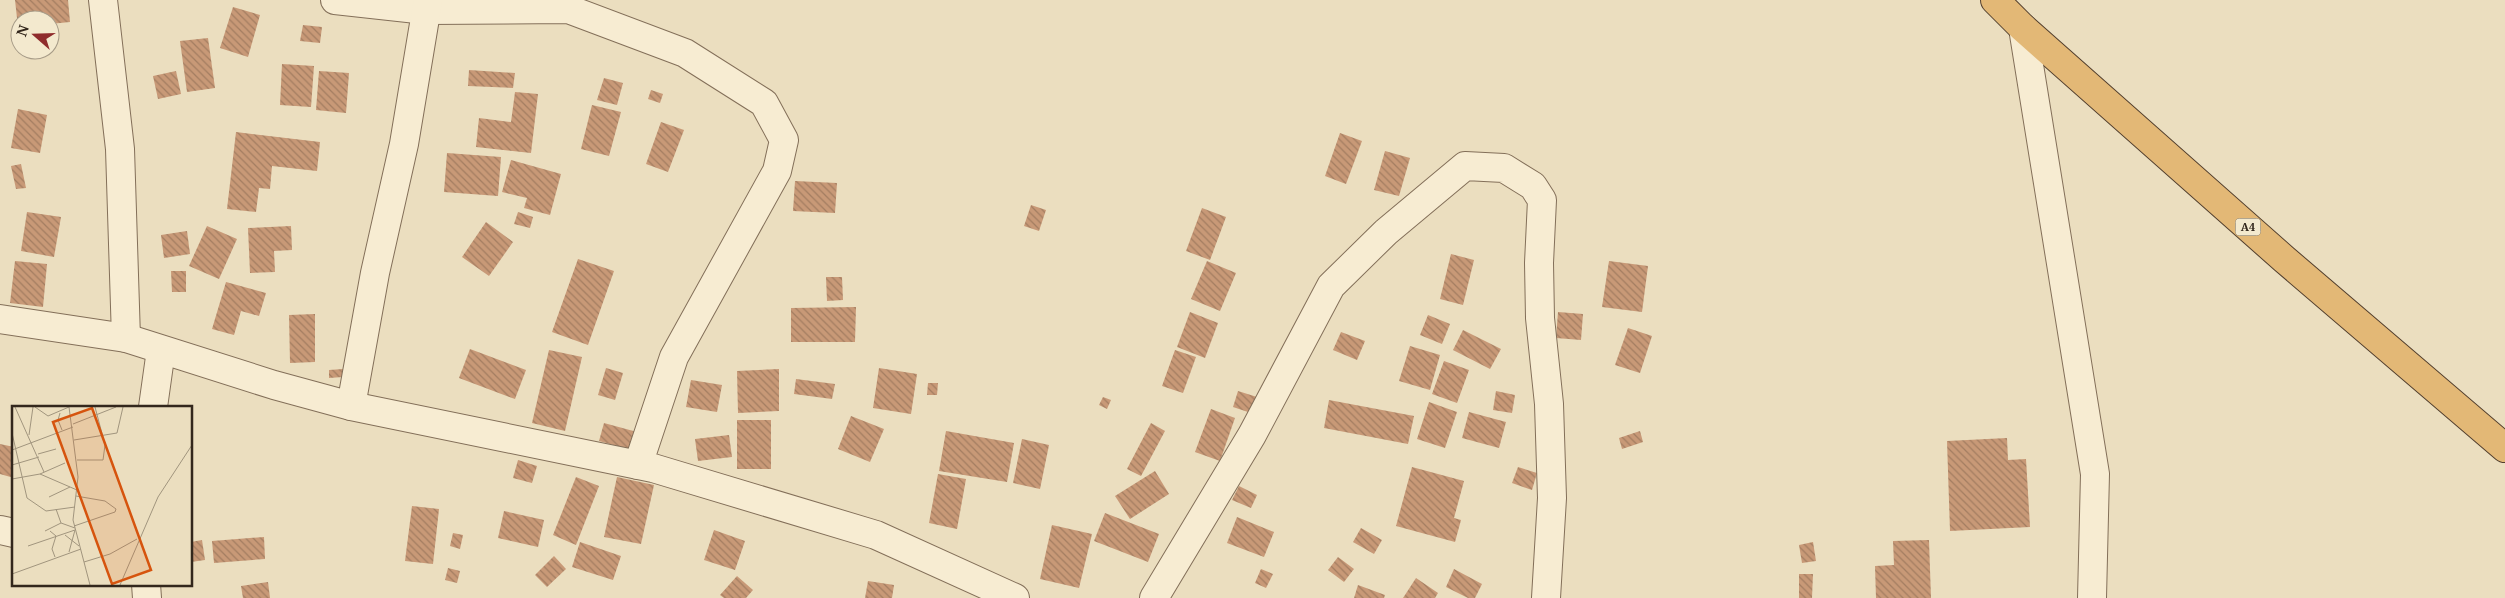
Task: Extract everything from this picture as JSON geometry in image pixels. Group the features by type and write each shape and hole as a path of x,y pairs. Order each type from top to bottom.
{"highway":[{"name":"A4","path":"1995,0 2022,28 2276,252 2505,448"}],"street":[{"path":"103,0 120,149 126,338"},
{"path":"336,0 568,9 685,53 764,103 784,140 777,171 674,357 638,465"},
{"path":"351,406 375,273 404,144 427,5"},
{"path":"2022,28 2095,474 2092,598"},
{"path":"1154,598 1252,434 1331,286 1386,232 1465,166 1504,168 1533,186 1542,200 1539,263 1540,318 1548,404 1552,498 1546,598"},
{"path":"0,319 126,338 274,385 351,406 638,465 876,535 1015,598"},
{"path":"153,406 161,350"}],"building":[{"path":"15,0 68,0 70,22 60,23 60,10 16,10"},
{"path":"233,7 260,15 248,57 220,48"},
{"path":"303,25 322,27 320,43 300,41"},
{"path":"208,38 215,88 187,92 180,41"},
{"path":"282,64 314,66 311,107 280,105"},
{"path":"469,70 515,73 513,88 468,86"},
{"path":"176,71 181,94 158,99 153,76"},
{"path":"319,71 349,73 346,113 316,110"},
{"path":"604,78 623,83 617,105 597,100"},
{"path":"651,90 663,94 660,103 648,99"},
{"path":"515,92 538,94 531,153 476,147 479,118 511,122"},
{"path":"592,105 621,112 609,156 581,149"},
{"path":"18,109 47,115 40,153 11,148"},
{"path":"661,122 684,130 668,172 646,164"},
{"path":"236,132 320,142 317,171 272,166 270,189 259,188 256,212 227,209"},
{"path":"1340,133 1362,141 1346,184 1325,176"},
{"path":"1385,151 1410,158 1399,196 1374,190"},
{"path":"447,153 501,157 498,196 444,192"},
{"path":"511,160 561,174 550,215 524,208 527,198 502,192"},
{"path":"21,164 26,188 16,189 11,166"},
{"path":"795,181 837,183 835,213 793,211"},
{"path":"1031,205 1046,210 1039,231 1024,226"},
{"path":"1202,208 1226,217 1210,260 1186,251"},
{"path":"27,212 61,217 54,257 21,251"},
{"path":"518,212 533,217 530,228 514,224"},
{"path":"486,222 513,242 489,276 462,257"},
{"path":"207,226 237,239 219,279 189,266"},
{"path":"291,226 292,250 274,251 275,272 250,273 248,228"},
{"path":"187,231 190,254 164,258 161,235"},
{"path":"1451,254 1474,260 1463,305 1440,299"},
{"path":"578,259 614,271 588,345 552,332"},
{"path":"15,261 47,264 43,307 10,303"},
{"path":"1207,261 1236,273 1220,311 1191,299"},
{"path":"1609,261 1648,266 1642,312 1602,307"},
{"path":"171,271 186,271 186,292 172,292"},
{"path":"826,277 842,277 843,300 827,301"},
{"path":"226,282 266,293 259,316 241,311 234,335 212,329"},
{"path":"856,307 855,342 791,342 791,308"},
{"path":"1190,312 1218,323 1205,358 1177,347"},
{"path":"1558,312 1583,314 1581,340 1556,338"},
{"path":"315,314 315,362 290,363 289,315"},
{"path":"1428,315 1450,324 1442,344 1420,335"},
{"path":"1628,328 1652,336 1640,373 1615,365"},
{"path":"1463,330 1501,349 1490,369 1453,350"},
{"path":"1341,332 1365,341 1357,360 1333,350"},
{"path":"1410,346 1440,355 1430,390 1399,381"},
{"path":"470,349 526,370 515,399 459,378"},
{"path":"549,350 582,357 565,431 532,423"},
{"path":"1175,350 1196,357 1183,393 1162,386"},
{"path":"1444,361 1469,370 1457,403 1432,394"},
{"path":"606,368 623,373 615,400 598,395"},
{"path":"879,368 917,374 911,414 873,408"},
{"path":"343,369 343,377 329,378 329,370"},
{"path":"779,369 779,411 738,413 737,371"},
{"path":"796,379 835,384 832,399 794,394"},
{"path":"691,380 722,385 717,412 686,407"},
{"path":"928,383 938,383 937,395 927,395"},
{"path":"1238,391 1257,397 1251,413 1233,407"},
{"path":"1496,391 1515,395 1512,413 1493,410"},
{"path":"1103,397 1111,400 1107,409 1099,405"},
{"path":"1329,400 1414,416 1408,444 1324,428"},
{"path":"1429,402 1457,412 1445,448 1417,439"},
{"path":"1211,409 1235,418 1220,461 1195,452"},
{"path":"1469,412 1506,422 1499,448 1462,438"},
{"path":"851,416 884,429 870,462 838,449"},
{"path":"737,420 771,420 771,469 737,469"},
{"path":"604,423 637,432 632,450 599,441"},
{"path":"1151,423 1165,431 1141,476 1127,469"},
{"path":"946,431 1014,443 1007,482 939,471"},
{"path":"1640,431 1643,442 1622,449 1619,438"},
{"path":"729,435 732,457 698,461 695,439"},
{"path":"2007,438 2008,460 2026,459 2030,527 1950,531 1947,441"},
{"path":"1022,439 1049,445 1040,489 1013,483"},
{"path":"0,444 12,447 12,477 0,474"},
{"path":"518,460 537,466 532,483 513,478"},
{"path":"1412,467 1464,481 1454,518 1461,520 1455,542 1396,526"},
{"path":"1518,467 1537,473 1532,490 1512,483"},
{"path":"1155,471 1169,494 1130,519 1115,496"},
{"path":"938,474 966,479 957,529 929,523"},
{"path":"576,477 599,486 576,545 553,535"},
{"path":"617,477 654,485 641,544 604,537"},
{"path":"1239,486 1257,495 1251,508 1232,500"},
{"path":"412,506 439,509 433,564 405,561"},
{"path":"504,511 544,520 538,547 498,538"},
{"path":"1105,513 1159,534 1148,562 1094,541"},
{"path":"1237,517 1274,532 1264,557 1227,543"},
{"path":"1052,525 1092,534 1079,588 1040,579"},
{"path":"1361,528 1382,540 1374,554 1353,542"},
{"path":"714,530 745,541 735,570 704,560"},
{"path":"453,533 463,535 460,549 450,546"},
{"path":"264,537 265,559 214,563 212,541"},
{"path":"202,540 205,560 192,562 192,542"},
{"path":"1929,540 1931,598 1876,598 1875,566 1894,565 1893,541"},
{"path":"580,542 621,556 613,580 572,567"},
{"path":"1813,542 1816,561 1802,563 1799,545"},
{"path":"554,556 566,569 547,587 535,575"},
{"path":"1338,557 1354,569 1344,582 1328,570"},
{"path":"448,568 460,571 457,583 445,580"},
{"path":"1261,569 1273,574 1266,588 1255,583"},
{"path":"1454,569 1482,584 1475,598 1468,598 1446,587"},
{"path":"1799,574 1813,574 1812,598 1799,598"},
{"path":"737,576 753,590 746,598 724,598 720,595"},
{"path":"1416,578 1438,593 1435,598 1403,598"},
{"path":"868,581 894,585 892,598 865,598"},
{"path":"268,582 270,598 243,598 241,586"},
{"path":"1358,585 1385,595 1384,598 1354,598"}]}
